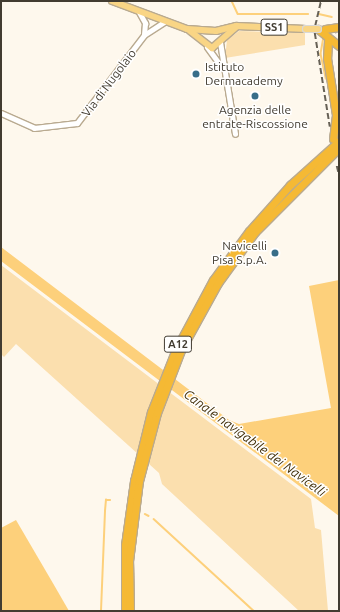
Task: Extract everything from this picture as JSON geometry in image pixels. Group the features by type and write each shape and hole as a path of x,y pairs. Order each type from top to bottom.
{"highway":[{"path":"321,29 339,25"},
{"path":"321,29 339,46"},
{"path":"328,41 327,58 336,115 336,140"},
{"path":"324,157 336,140 339,130"},
{"name":"A12","path":"125,611 126,539 136,481 158,392 199,304 260,218 324,157 339,148"},
{"path":"324,157 339,152"},
{"name":"A12","path":"130,611 130,554 136,481"}],"main road":[{"name":"SS1","path":"112,1 164,22 187,29 216,31 241,26 321,29"},
{"path":"207,31 205,43 214,47 231,30 241,26"},
{"name":"SS1","path":"187,29 205,43"},
{"path":"216,31 220,42"}],"street":[{"path":"139,12 145,23 144,35"},
{"name":"Via di Nugolaio","path":"1,113 34,128 77,123 144,35 164,22"},
{"path":"220,42 235,134"},
{"path":"205,43 224,73"}],"shaded area":[{"path":"239,31 305,33 305,45 225,58 227,40"},
{"path":"1,265 311,499 315,528 321,530 328,611 299,611 162,484 159,473 16,344 4,357 1,354"}],"water":[{"name":"Canale navigabile dei Navicelli","path":"1,247 229,420 239,424 331,408 309,286 339,280 339,516 1,261"},
{"path":"16,520 69,611 1,611 1,528"}],"waterway":[{"path":"232,1 238,14 308,14"},
{"path":"319,14 332,17"},
{"path":"324,37 321,54 326,78"},
{"path":"101,611 105,511 106,500 110,500"},
{"path":"145,514 149,516"},
{"path":"154,519 254,611"}],"tunnel":[{"path":"328,41 337,24"}],"railway":[{"path":"315,26 321,1"},
{"path":"315,33 330,127"},
{"path":"337,166 339,174"}],"place":[{"name":"Istituto Dermacademy","path":"196,74"},
{"name":"Agenzia delle entrate-Riscossione","path":"255,96"},
{"name":"Navicelli Pisa S.p.A.","path":"275,253"}]}
